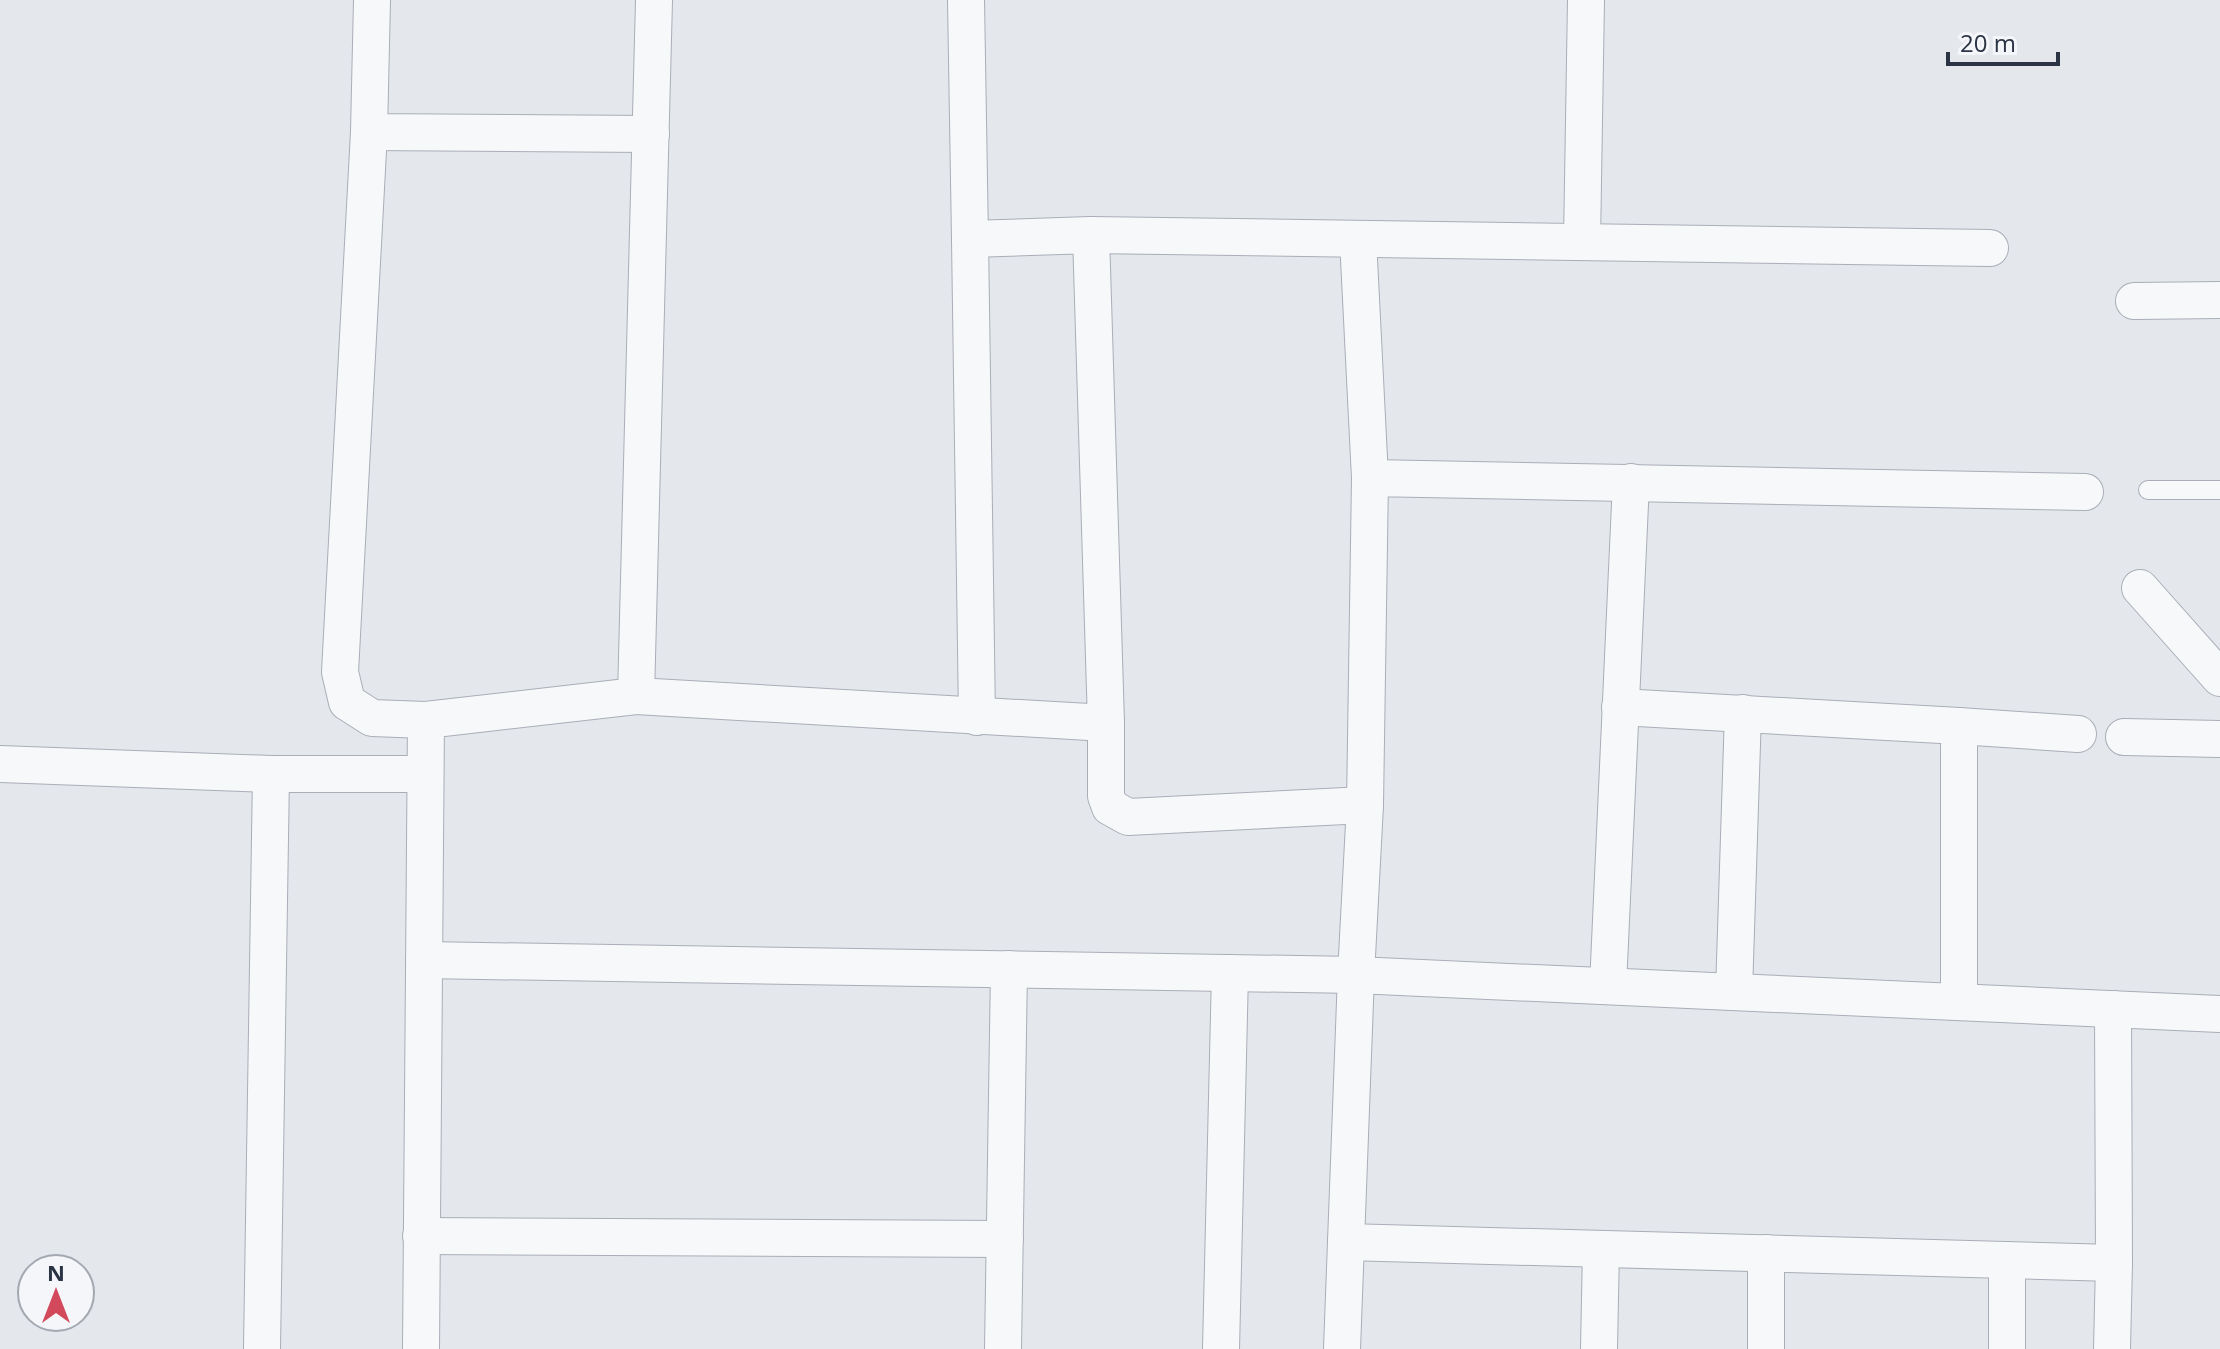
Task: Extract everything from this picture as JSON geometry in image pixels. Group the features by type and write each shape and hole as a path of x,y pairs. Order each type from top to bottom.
{"street":[{"path":"372,0 369,132 340,672 347,702 372,718 426,720 636,696 1106,723"},
{"path":"636,696 654,0"},
{"path":"966,0 977,717"},
{"path":"1582,242 1586,0"},
{"path":"369,132 651,134"},
{"path":"970,239 1091,235 1990,248"},
{"path":"1091,235 1106,796 1110,807 1128,817 1365,805"},
{"path":"1342,1349 1365,805 1370,478 1358,239"},
{"path":"2134,301 2220,300"},
{"path":"1370,478 2085,492"},
{"path":"1608,986 1631,482"},
{"path":"2140,588 2220,678"},
{"path":"1620,707 2078,734"},
{"path":"1734,992 1743,713"},
{"path":"421,1349 426,720"},
{"path":"1959,726 1959,1002"},
{"path":"2124,737 2220,739"},
{"path":"0,764 271,774 425,774"},
{"path":"262,1349 271,774"},
{"path":"424,960 1356,975 2220,1014"},
{"path":"1003,1349 1009,969"},
{"path":"1221,1349 1230,973"},
{"path":"2112,1349 2113,1009"},
{"path":"421,1236 1005,1239"},
{"path":"1346,1242 2114,1263"},
{"path":"1599,1349 1601,1249"},
{"path":"1766,1253 1766,1349"},
{"path":"2007,1260 2007,1349"}],"lane":[{"path":"2148,490 2220,490"}]}
